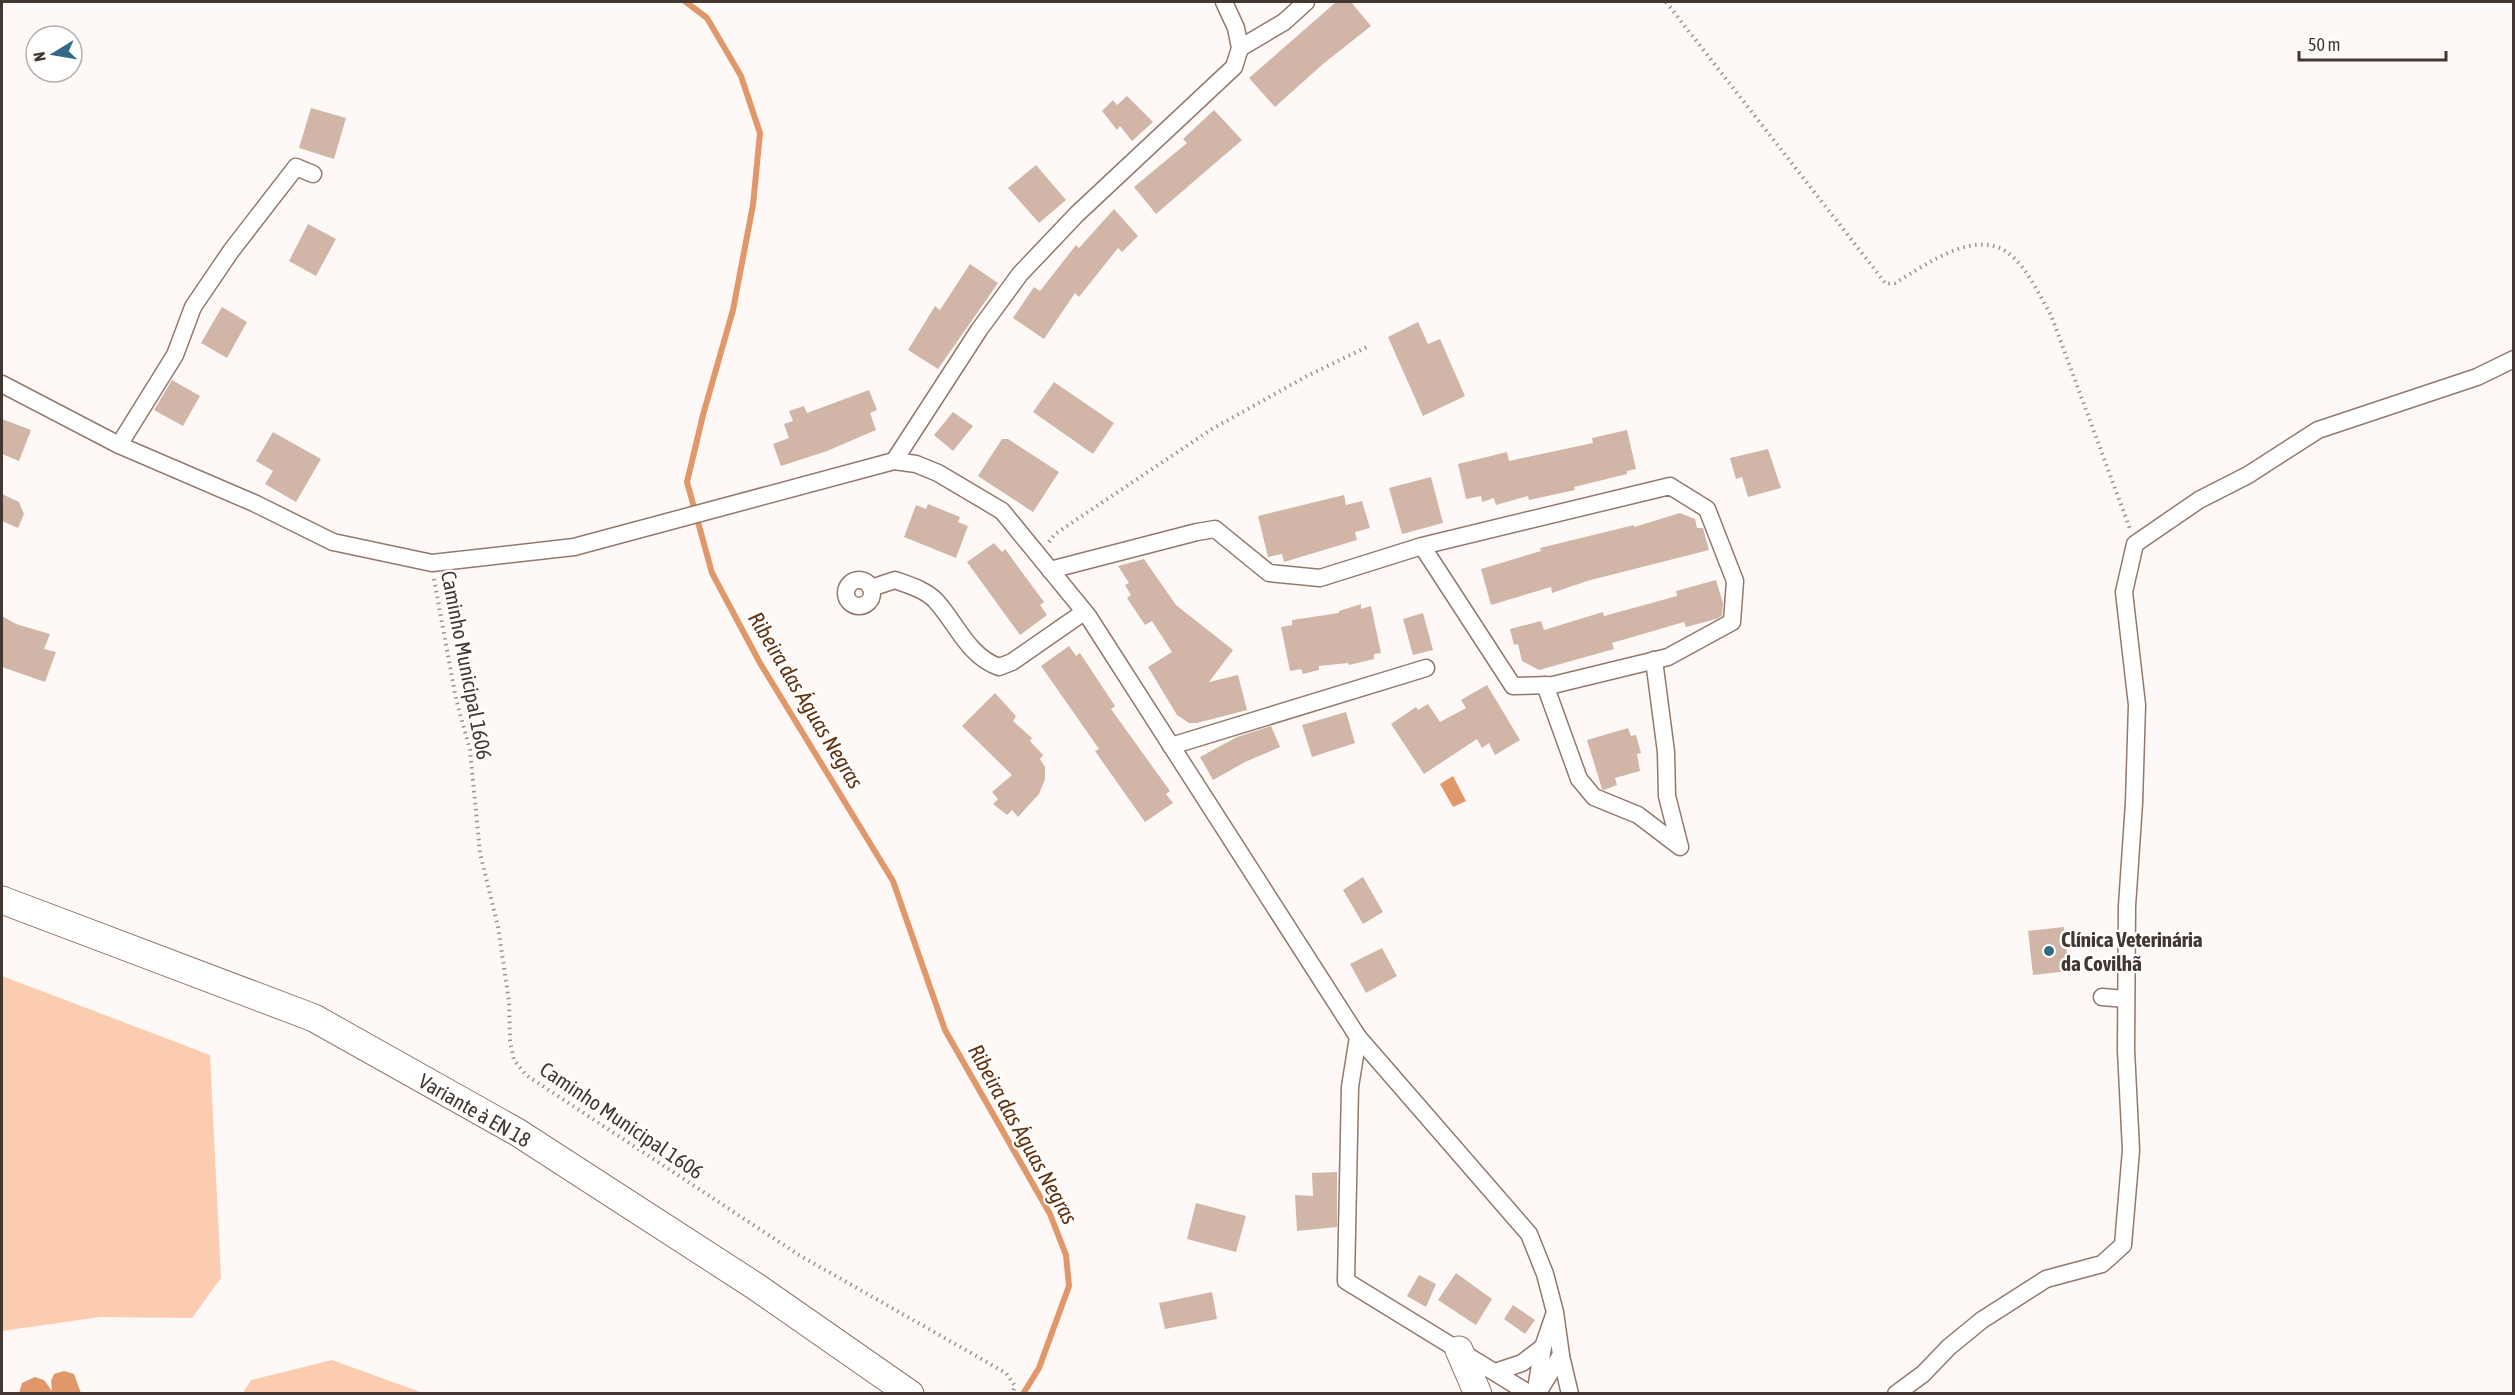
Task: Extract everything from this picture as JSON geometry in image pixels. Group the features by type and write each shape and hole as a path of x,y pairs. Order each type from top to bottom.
{"main road":[{"name":"Variante à EN 18","path":"2,900 314,1018 517,1132 755,1286 910,1394"},
{"path":"1460,1350 1478,1394"}],"street":[{"path":"894,461 979,330 1020,274 1077,214 1234,67 1240,48 1236,28 1224,2"},
{"path":"1240,48 1284,22 1306,2"},
{"path":"119,445 175,355 193,307 231,251 296,167 313,174"},
{"path":"1896,1394 1923,1374 1949,1347 1982,1320 2046,1279 2102,1264 2123,1245 2131,1150 2126,999 2127,906 2134,803 2137,705 2124,592 2135,544 2199,500 2248,475 2318,430 2476,376 2514,359"},
{"path":"2,384 119,445 254,503 333,542 403,559 432,563 574,547 894,461 916,464 938,473 1002,512 1084,612 1358,1037 1529,1234 1545,1274 1555,1312 1561,1356 1570,1394"},
{"path":"1050,570 1215,529 1269,573 1320,578 1422,546 1670,486 1707,509 1735,581 1732,622 1668,657 1545,685 1513,686 1422,546"},
{"path":"871,588 895,580 915,587 935,599 984,662 999,667 1012,662 1084,612"},
{"path":"1545,685 1579,779 1594,797 1638,815 1680,847 1667,796 1666,752 1654,660"},
{"path":"1171,746 1426,668"},
{"path":"2102,997 2126,999"},
{"path":"1358,1037 1350,1087 1346,1281 1530,1394"},
{"path":"1536,1394 1543,1347 1555,1312"},
{"path":"1495,1372 1522,1363 1543,1347"},
{"path":"1536,1394 1561,1356"}],"path":[{"path":"1666,2 1886,284 1895,282 1955,250 1976,244 1996,247 2012,256 2034,285 2051,315 2135,544"},
{"path":"1039,556 1054,534 1212,429 1307,376 1367,347"},
{"name":"Caminho Municipal 1606","path":"432,563 456,699 470,750 480,853 498,927 509,1001 510,1041 514,1060 526,1075 799,1255 1006,1373 1015,1386 1012,1394"}],"shaded area":[{"path":"1453,776 1466,801 1453,807 1440,784"},
{"path":"2,976 210,1055 221,1278 192,1318 100,1317 2,1331"},
{"path":"332,1360 423,1393 243,1393 251,1380"},
{"path":"64,1371 74,1374 81,1393 19,1393 22,1383 35,1377 44,1380 52,1391 51,1381 54,1374"}],"building":[{"path":"1336,2 1351,2 1371,26 1323,64 1275,107 1249,78"},
{"path":"1127,96 1153,122 1132,141 1120,126 1117,130 1102,111 1113,100 1117,105"},
{"path":"311,108 346,118 334,159 299,148"},
{"path":"1214,110 1242,140 1156,214 1134,187 1187,143 1183,139"},
{"path":"1036,165 1066,200 1039,223 1008,188"},
{"path":"1114,209 1138,236 1122,252 1118,248 1079,297 1075,293 1044,339 1013,318 1034,287 1040,291 1076,245 1079,248"},
{"path":"308,224 336,239 316,276 289,261"},
{"path":"970,264 998,283 938,369 908,350 935,306 940,310"},
{"path":"222,307 247,322 227,358 201,343"},
{"path":"1418,322 1428,344 1440,339 1465,396 1423,416 1388,337"},
{"path":"172,380 200,396 183,426 154,410"},
{"path":"1054,382 1114,423 1093,454 1033,412"},
{"path":"869,390 877,410 870,413 876,430 827,451 781,466 773,444 789,438 784,424 793,421 789,411 804,406 807,413"},
{"path":"953,412 973,426 953,451 934,435"},
{"path":"2,419 31,430 19,461 2,454"},
{"path":"1627,430 1636,469 1627,471 1627,474 1574,487 1575,490 1529,500 1528,496 1496,505 1494,498 1482,502 1481,496 1466,499 1458,464 1507,452 1509,461 1593,443 1592,438"},
{"path":"273,432 321,459 296,502 265,484 273,471 256,461"},
{"path":"1002,439 1008,439 1059,472 1033,512 978,476"},
{"path":"1768,449 1781,488 1748,497 1742,477 1736,479 1730,458"},
{"path":"1431,477 1443,523 1402,534 1389,488"},
{"path":"2,494 19,502 24,514 18,528 2,521"},
{"path":"1344,495 1346,505 1362,501 1370,528 1355,532 1357,540 1284,562 1282,554 1268,557 1258,516"},
{"path":"928,504 960,517 958,522 968,526 956,558 904,537 916,505 926,509"},
{"path":"1680,513 1695,519 1697,528 1703,528 1709,550 1587,581 1552,593 1551,587 1491,605 1481,569 1541,551 1540,548 1634,525 1634,527"},
{"path":"994,543 1002,552 1005,549 1044,602 1040,605 1047,615 1020,635 967,562"},
{"path":"1144,559 1176,605 1233,650 1209,682 1238,675 1247,710 1197,723 1189,723 1177,715 1148,667 1172,652 1152,621 1145,625 1127,598 1131,595 1125,585 1129,583 1118,566"},
{"path":"1716,580 1723,603 1722,616 1716,619 1686,627 1684,622 1612,643 1614,649 1539,670 1522,661 1518,644 1514,645 1510,629 1541,621 1544,630 1603,612 1604,616 1677,596 1676,591"},
{"path":"1361,604 1361,609 1371,606 1381,653 1374,654 1374,659 1349,665 1348,663 1319,666 1319,670 1303,674 1301,669 1290,671 1281,627 1292,625 1292,620 1339,613 1339,611"},
{"path":"1423,613 1433,650 1413,655 1403,619"},
{"path":"2,616 16,624 50,634 44,649 56,652 45,682 2,667"},
{"path":"1069,646 1076,656 1080,653 1115,706 1111,709 1170,791 1166,794 1173,803 1145,822 1095,751 1099,749 1041,666"},
{"path":"1487,685 1520,740 1495,755 1489,743 1482,748 1477,739 1424,774 1391,724 1416,707 1418,710 1428,704 1440,722 1466,708 1461,700"},
{"path":"995,693 1016,716 1013,721 1032,738 1030,741 1043,755 1040,759 1045,767 1045,779 1039,794 1018,817 1012,810 1007,815 993,804 998,799 992,792 1012,775 962,726"},
{"path":"1346,712 1355,743 1312,757 1302,725"},
{"path":"1271,726 1280,747 1245,762 1213,780 1200,757 1237,737"},
{"path":"1628,728 1631,736 1636,735 1641,753 1637,754 1640,771 1615,778 1617,785 1604,790 1587,740"},
{"path":"1363,877 1383,912 1363,924 1343,890"},
{"name":"Clínica Veterinária da Covilhã","path":"2064,927 2069,971 2033,975 2028,931"},
{"path":"1382,948 1397,976 1366,993 1350,964"},
{"path":"1337,1172 1337,1227 1297,1231 1295,1195 1313,1196 1312,1173"},
{"path":"1196,1203 1246,1216 1236,1252 1187,1239"},
{"path":"1456,1273 1492,1299 1476,1325 1438,1300"},
{"path":"1419,1275 1436,1284 1426,1307 1407,1296"},
{"path":"1212,1292 1217,1319 1165,1329 1159,1303"},
{"path":"1513,1305 1535,1320 1525,1334 1504,1319"}],"waterway":[{"name":"Ribeira das Águas Negras","path":"686,2 707,18 741,76 760,133 753,205 733,310 703,415 687,482 712,573 760,663 893,881 945,1030 1050,1214 1066,1255 1069,1286 1039,1368 1023,1394"}],"place":[{"name":"Clínica Veterinária da Covilhã","path":"2049,951"}]}
